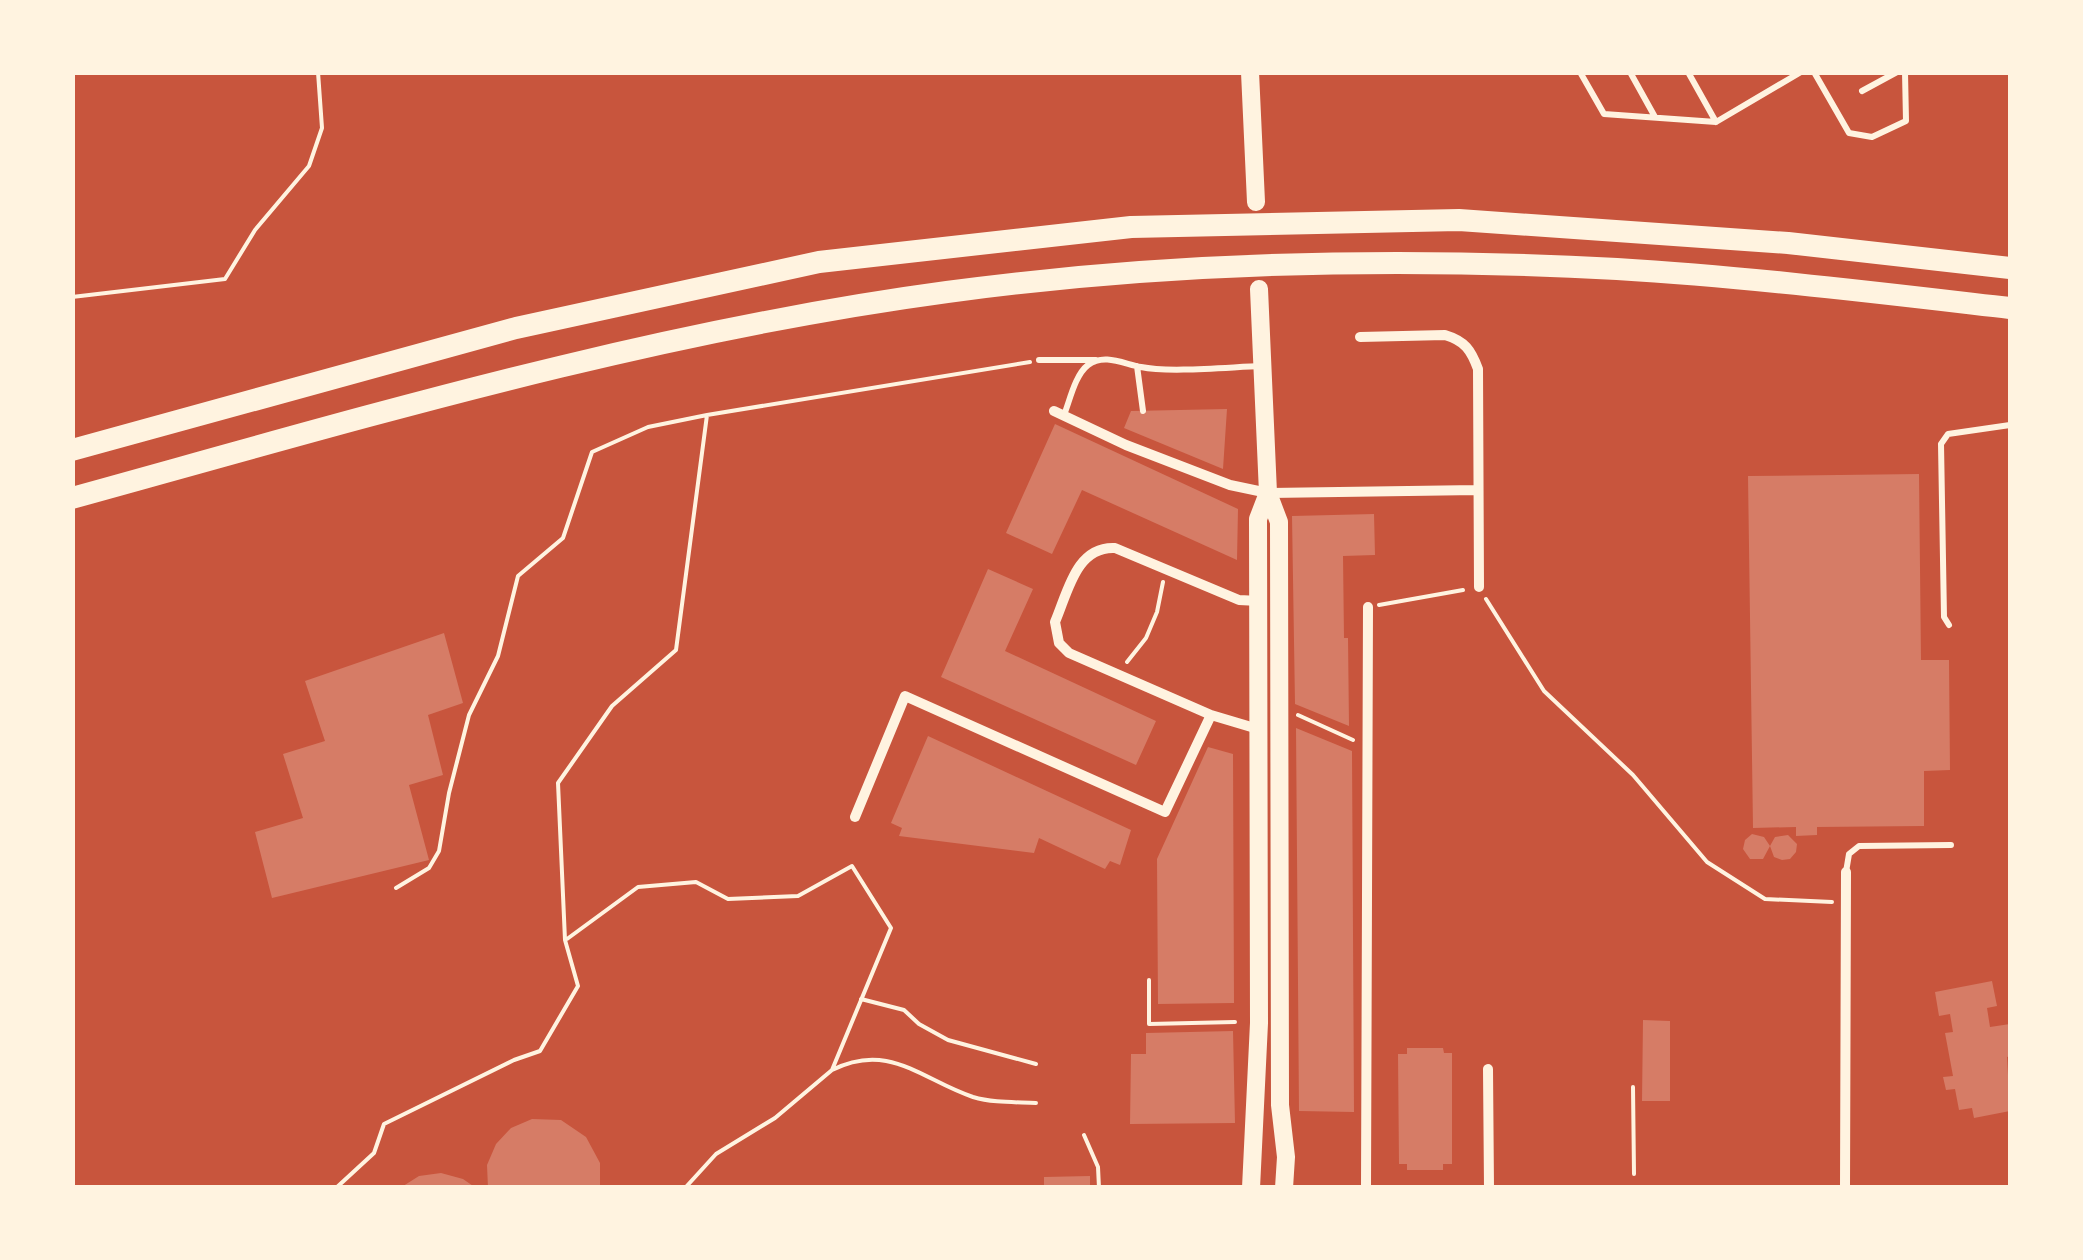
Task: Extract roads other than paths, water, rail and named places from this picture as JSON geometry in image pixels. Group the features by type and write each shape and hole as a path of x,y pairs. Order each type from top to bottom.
{"highway":[{"path":"72,450 516,328 819,262 1131,227 1459,220 1788,243 2010,268"},
{"path":"72,498 402,406 659,342 874,302 1058,279 1242,267 1499,264 1773,282 2010,308"}],"main road":[{"path":"1250,72 1256,202"},
{"path":"1259,289 1268,493 1279,522 1280,1106 1286,1156 1284,1188 1272,1183 1253,1188 1259,1023 1258,520 1268,493"}],"street":[{"path":"1360,337 1445,335 1472,350 1478,369 1479,588"},
{"path":"1059,413 1126,445 1230,485 1268,493 1477,490"},
{"path":"1258,601 1239,600 1116,548 1103,547 1084,558 1055,622 1055,632 1069,653 1211,715 1259,730"},
{"path":"1366,1188 1368,607"},
{"path":"855,818 905,696 1165,812 1211,715"},
{"path":"1845,1188 1846,872"},
{"path":"1488,1069 1489,1188"}],"lane":[{"path":"1580,72 1604,114 1716,122 1801,72"},
{"path":"1630,72 1655,117"},
{"path":"1688,72 1716,122"},
{"path":"1814,72 1849,133 1872,137 1906,121 1905,72"},
{"path":"1862,91 1896,72"},
{"path":"1040,360 1123,361 1137,366 1262,366"},
{"path":"1059,413 1085,367 1098,360"},
{"path":"1137,366 1143,411"},
{"path":"1949,625 1944,618 1941,444 1948,434 2010,425"},
{"path":"1846,872 1849,854 1859,846 1951,845"}]}
